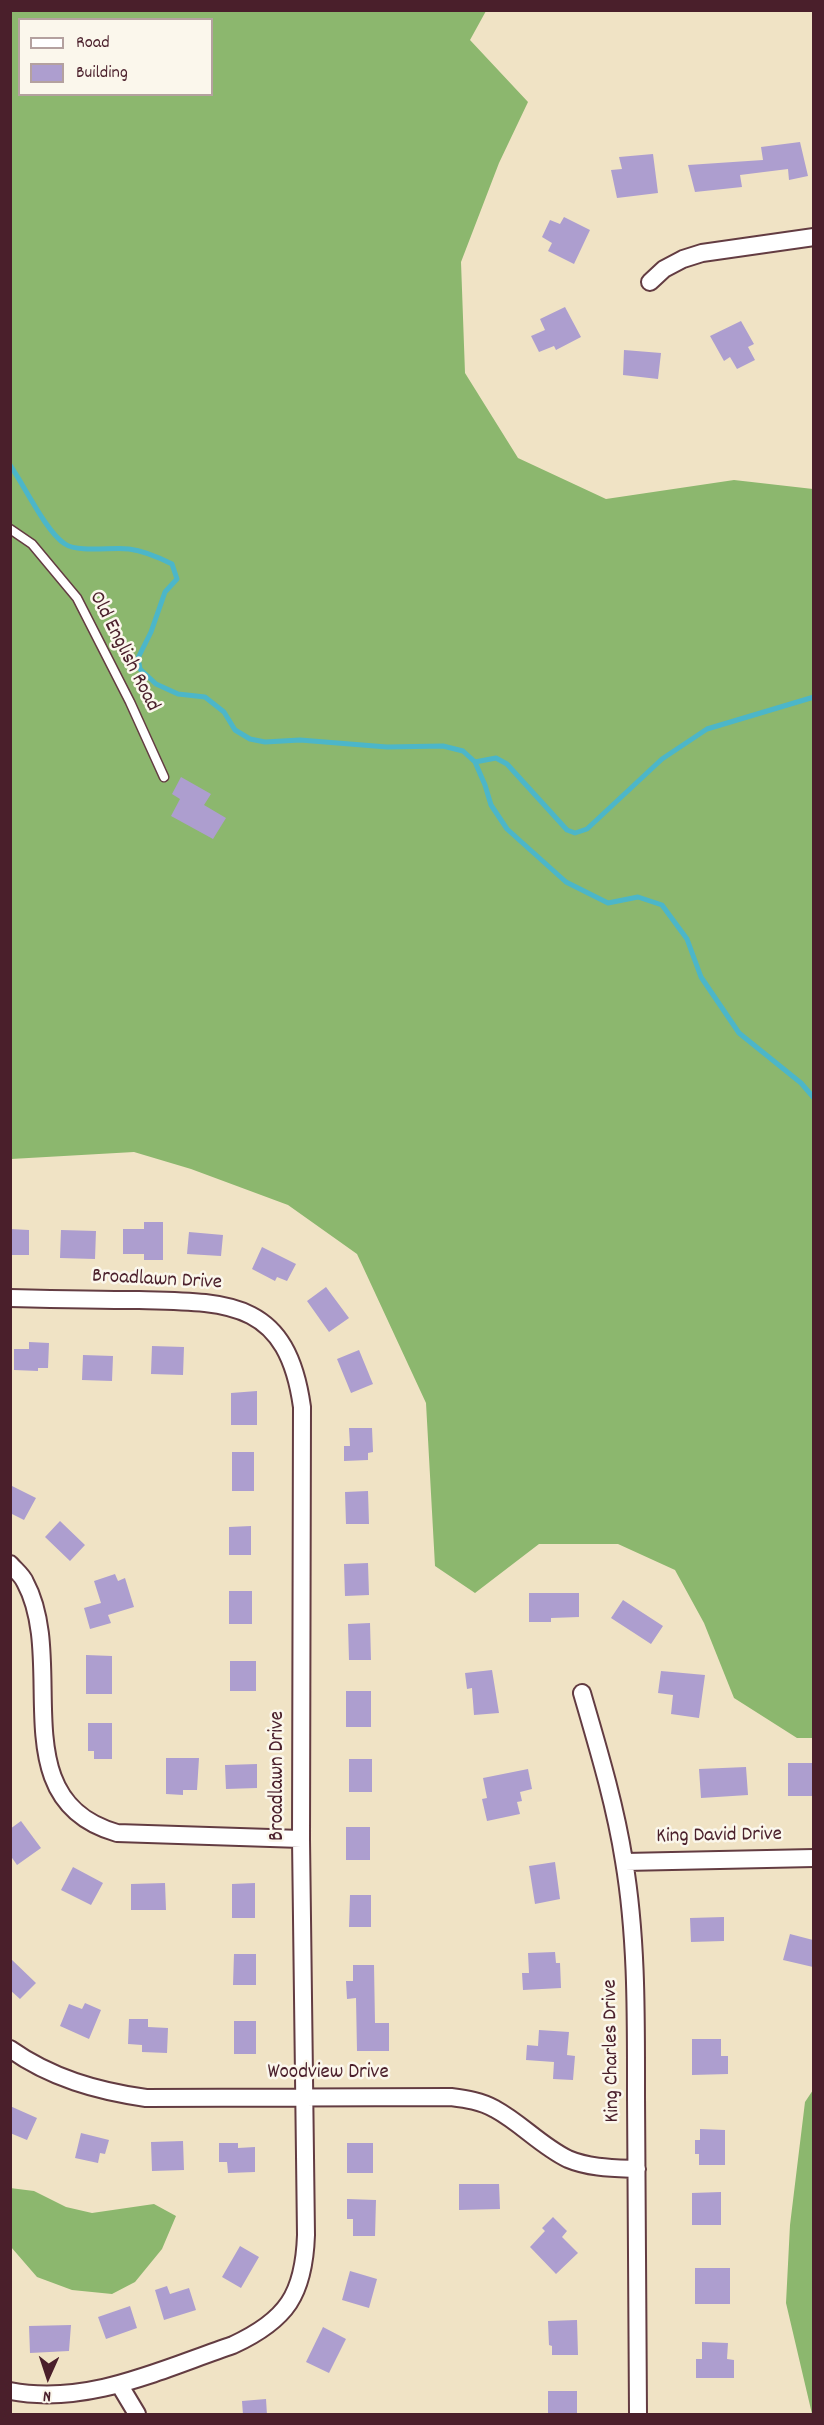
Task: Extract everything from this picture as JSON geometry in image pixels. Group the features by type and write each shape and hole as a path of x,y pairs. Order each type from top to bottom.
{"street":[{"path":"650,282 674,264 702,254 813,237"},
{"name":"Broadlawn Drive","path":"10,1298 182,1301 231,1306 249,1314 266,1326 287,1352 298,1377 302,1407 302,1839 305,2097 305,2258 302,2274 288,2304 266,2327 233,2345 96,2391 73,2394 28,2394 10,2391"},
{"path":"10,1564 24,1580 35,1610 41,1648 42,1741 45,1761 51,1778 69,1807 99,1828 117,1833 302,1839"},
{"name":"King Charles Drive","path":"582,1693 603,1763 625,1862 636,1997 638,2415"},
{"name":"King David Drive","path":"625,1862 813,1858"},
{"name":"Woodview Drive","path":"10,2049 65,2079 109,2092 146,2098 450,2097 470,2099 495,2109 542,2144 570,2160 597,2167 637,2169"},
{"path":"119,2384 137,2415"}],"lane":[{"name":"Old English Road","path":"10,529 32,544 77,598 130,702 164,777"}],"green space":[{"path":"11,11 486,11 470,40 528,102 499,163 461,262 465,373 518,458 606,499 734,480 813,489 813,1738 797,1738 734,1698 704,1623 675,1570 618,1544 539,1544 475,1593 435,1566 426,1403 357,1254 288,1205 191,1169 134,1152 11,1159"},
{"path":"813,2090 814,2414 812,2414 786,2303 790,2225 805,2102"},
{"path":"10,2188 34,2191 66,2207 92,2213 154,2204 176,2216 162,2249 135,2282 112,2294 72,2290 37,2277 11,2247"}],"building":[{"path":"800,142 808,176 789,180 788,169 740,175 742,187 695,192 688,165 763,160 761,147"},
{"path":"653,154 658,193 617,198 611,170 622,169 619,157"},
{"path":"564,217 590,230 574,264 548,251 552,243 542,237 550,220 560,224"},
{"path":"565,307 581,337 556,350 554,346 539,352 531,336 545,330 540,319"},
{"path":"741,321 754,344 748,347 755,360 737,369 730,357 724,361 710,336"},
{"path":"624,350 661,353 658,379 623,375"},
{"path":"181,777 211,794 204,805 226,818 213,839 171,816 180,799 172,794"},
{"path":"144,1222 163,1222 163,1260 144,1260 144,1254 123,1254 123,1229 144,1229"},
{"path":"10,1229 29,1230 29,1255 10,1255"},
{"path":"61,1230 96,1231 95,1259 60,1258"},
{"path":"189,1232 223,1235 221,1256 187,1254"},
{"path":"262,1247 296,1264 287,1281 277,1277 275,1281 252,1269"},
{"path":"326,1287 349,1318 329,1332 307,1301"},
{"path":"29,1342 49,1343 48,1368 38,1368 38,1371 14,1370 14,1349 29,1349"},
{"path":"152,1346 184,1347 183,1375 151,1374"},
{"path":"359,1350 373,1384 351,1393 337,1359"},
{"path":"83,1355 113,1356 112,1381 82,1380"},
{"path":"257,1391 257,1425 231,1425 231,1393"},
{"path":"349,1428 372,1428 373,1452 368,1453 368,1460 344,1461 344,1446 350,1446"},
{"path":"232,1452 254,1452 254,1491 232,1491"},
{"path":"10,1485 36,1498 24,1520 10,1513"},
{"path":"368,1491 369,1524 346,1524 345,1492"},
{"path":"60,1521 85,1545 70,1561 45,1537"},
{"path":"251,1526 251,1555 229,1555 229,1527"},
{"path":"368,1563 369,1595 345,1596 344,1564"},
{"path":"115,1574 118,1581 125,1578 134,1607 108,1615 111,1623 90,1629 84,1608 101,1603 94,1581"},
{"path":"229,1591 252,1591 252,1624 229,1624"},
{"path":"529,1593 579,1593 579,1617 551,1618 551,1622 529,1622"},
{"path":"623,1600 663,1626 651,1644 611,1618"},
{"path":"370,1623 371,1660 349,1660 348,1624"},
{"path":"86,1655 112,1656 112,1694 86,1694"},
{"path":"230,1661 256,1661 256,1691 230,1691"},
{"path":"492,1670 499,1713 474,1715 472,1688 467,1689 465,1673"},
{"path":"661,1671 705,1675 699,1718 671,1714 673,1695 658,1693"},
{"path":"346,1691 371,1691 371,1727 346,1727"},
{"path":"88,1723 112,1723 112,1759 94,1759 94,1751 88,1751"},
{"path":"166,1758 199,1758 197,1790 183,1790 183,1795 166,1794"},
{"path":"349,1759 372,1759 372,1792 349,1792"},
{"path":"788,1763 813,1763 813,1796 788,1796"},
{"path":"257,1764 257,1788 226,1789 225,1765"},
{"path":"746,1767 748,1795 701,1798 699,1769"},
{"path":"528,1769 532,1789 520,1792 522,1801 517,1802 520,1814 487,1821 482,1799 487,1798 483,1778"},
{"path":"21,1821 41,1848 17,1865 10,1855 10,1829"},
{"path":"346,1827 370,1827 370,1860 346,1860"},
{"path":"555,1862 560,1899 535,1904 529,1866"},
{"path":"73,1867 103,1883 91,1905 61,1890"},
{"path":"165,1883 166,1910 131,1910 131,1884"},
{"path":"255,1883 255,1918 232,1918 232,1884"},
{"path":"350,1895 371,1895 371,1927 349,1927"},
{"path":"724,1917 724,1941 691,1942 690,1918"},
{"path":"790,1934 813,1940 813,1967 783,1960"},
{"path":"555,1952 556,1963 560,1963 561,1988 523,1990 522,1973 529,1973 528,1953"},
{"path":"234,1954 256,1954 256,1985 233,1985"},
{"path":"10,1958 36,1983 20,1999 10,1990"},
{"path":"353,1965 374,1965 375,2023 389,2023 389,2051 357,2051 356,1998 347,1999 346,1981 353,1981"},
{"path":"85,2003 101,2010 89,2039 60,2026 69,2004 82,2009"},
{"path":"129,2019 148,2019 148,2027 168,2028 167,2053 142,2052 142,2045 128,2044"},
{"path":"234,2021 256,2021 256,2054 234,2054"},
{"path":"539,2030 569,2032 567,2055 575,2056 573,2080 553,2079 554,2062 526,2060 527,2045 538,2046"},
{"path":"692,2039 721,2039 721,2056 728,2056 728,2074 692,2075"},
{"path":"10,2106 37,2118 27,2140 10,2133"},
{"path":"700,2129 725,2130 725,2165 699,2165 699,2154 695,2154 695,2140 700,2140"},
{"path":"81,2133 109,2140 105,2154 100,2153 98,2163 75,2158"},
{"path":"183,2141 184,2170 152,2171 151,2142"},
{"path":"219,2143 238,2143 238,2148 255,2147 255,2172 228,2173 227,2162 219,2162"},
{"path":"347,2143 373,2143 373,2173 347,2173"},
{"path":"459,2184 499,2184 500,2209 459,2210"},
{"path":"721,2192 721,2225 692,2225 692,2193"},
{"path":"347,2199 376,2200 375,2236 353,2236 353,2219 347,2219"},
{"path":"553,2217 567,2231 562,2237 578,2253 556,2274 530,2247 545,2231 542,2228"},
{"path":"240,2246 259,2257 241,2288 222,2277"},
{"path":"695,2268 730,2268 730,2304 695,2304"},
{"path":"350,2271 377,2279 369,2308 342,2300"},
{"path":"167,2286 170,2294 189,2288 196,2310 164,2320 155,2290"},
{"path":"130,2306 137,2328 106,2339 98,2317"},
{"path":"577,2320 578,2355 552,2355 552,2346 549,2345 548,2321"},
{"path":"71,2325 69,2351 30,2353 29,2326"},
{"path":"323,2327 346,2339 329,2373 306,2362"},
{"path":"702,2342 728,2343 727,2359 734,2360 734,2378 696,2378 696,2359 702,2359"},
{"path":"548,2391 577,2391 577,2415 548,2415"},
{"path":"266,2399 267,2415 243,2415 242,2401"}],"waterway":[{"path":"10,465 43,519 65,544 87,549 135,550 172,564 177,579 165,592 151,632 138,658 140,669 156,684 178,694 205,697 224,712 235,730 250,739 265,742 300,740 387,747 443,746 463,751 475,762 491,805 507,829 566,882 608,903 638,897 662,905 687,939 701,977 739,1033 801,1083 814,1098"},
{"path":"475,762 496,758 507,764 567,830 575,833 587,829 662,759 707,729 814,697"}]}
